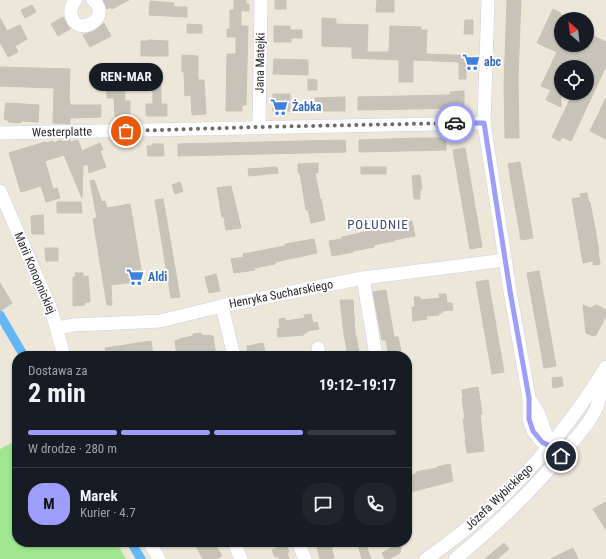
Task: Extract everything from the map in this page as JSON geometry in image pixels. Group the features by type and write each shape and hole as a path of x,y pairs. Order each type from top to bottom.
{"street":[{"path":"76,0 71,6 71,15 77,24 86,26 93,23 98,16 98,7 93,0"},
{"name":"Jana Matejki","path":"258,127 261,0"},
{"path":"488,0 484,123 505,260 529,398 529,419 533,431 542,442 550,446 561,456"},
{"name":"Westerplatte","path":"0,132 173,130 484,123"},
{"name":"Marii Konopnickiej","path":"0,191 43,289 57,328 63,351"},
{"name":"Henryka Sucharskiego","path":"57,328 74,325 160,321 222,306 363,278 505,260"},
{"path":"363,278 375,351"},
{"path":"222,306 233,351"},
{"name":"Józefa Wybickiego","path":"426,559 478,520 550,446 594,387 606,367"},
{"name":"Józefa Wybickiego","path":"455,559 514,507 561,456 588,423 596,409 606,372"},
{"path":"152,547 159,559"},
{"path":"236,547 241,559"},
{"path":"300,547 305,559"}],"green space":[{"path":"12,443 12,547 119,547 126,559 0,559 0,449"}],"building":[{"path":"103,0 129,0 112,9 111,7 107,9"},
{"path":"234,0 246,0 246,4 249,4 249,11 241,11 241,26 248,26 246,105 242,105 242,111 226,111 227,54 236,54 236,37 227,37 227,29 230,29 230,10 234,10"},
{"path":"275,0 286,0 286,9 275,9"},
{"path":"377,0 394,0 394,12 376,12"},
{"path":"507,0 521,0 518,77 519,138 505,138 504,86"},
{"path":"150,1 174,3 174,7 187,7 187,17 149,15"},
{"path":"32,5 36,12 25,18 21,10"},
{"path":"553,9 559,12 554,12 554,51 537,43"},
{"path":"63,17 70,29 58,36 51,24"},
{"path":"0,18 7,31 20,25 27,39 15,46 18,52 8,57 0,42"},
{"path":"322,18 336,19 336,24 368,25 367,52 389,52 390,26 421,27 421,30 427,30 426,54 474,56 475,65 466,65 466,79 459,79 459,62 413,60 413,82 399,82 399,60 352,58 352,47 322,46"},
{"path":"465,20 473,20 473,34 464,34"},
{"path":"104,23 111,36 90,47 83,35 94,31"},
{"path":"187,24 202,25 202,33 187,33"},
{"path":"274,26 290,26 290,30 302,30 302,38 291,38 291,42 274,42"},
{"path":"594,36 606,42 606,66 594,92 594,60 554,60 554,100 561,100 561,107 546,100 551,90 541,86 557,52 594,52"},
{"path":"141,41 168,41 168,56 141,56"},
{"path":"182,55 198,56 198,80 204,80 206,114 192,115 191,95 185,96 184,72 182,72"},
{"path":"274,59 308,60 308,75 273,74"},
{"path":"106,64 124,64 125,101 130,101 130,117 115,117 114,98 107,98"},
{"path":"0,67 70,69 70,105 101,105 101,117 70,118 70,124 53,123 54,88 0,86"},
{"path":"308,79 317,80 317,90 308,90"},
{"path":"153,85 161,85 161,104 167,104 167,116 146,116 146,104 153,104"},
{"path":"464,91 464,108 358,110 358,97 450,95 450,92"},
{"path":"273,94 290,94 290,111 273,111"},
{"path":"345,97 345,111 315,111 315,98"},
{"path":"606,98 606,139 590,131"},
{"path":"570,100 590,100 571,141 562,137 560,141 552,137"},
{"path":"6,103 39,105 38,122 9,122 4,119"},
{"path":"446,138 446,150 359,152 359,140"},
{"path":"61,140 62,142 70,140 70,142 78,140 82,151 100,143 103,150 100,151 106,167 89,173 88,165 83,165 82,198 64,155 45,161 53,189 57,188 60,198 46,202 41,186 21,192 9,153 45,142 53,141 54,143"},
{"path":"345,140 346,152 178,156 178,144"},
{"path":"152,144 163,144 164,156 148,156 147,146 152,146"},
{"path":"465,148 482,247 470,249 453,150"},
{"path":"520,162 533,238 521,240 508,164"},
{"path":"318,163 318,173 315,173 325,220 311,223 308,210 306,210 300,173 298,173 298,164"},
{"path":"277,167 278,173 249,176 248,169"},
{"path":"361,167 386,167 386,174 361,174"},
{"path":"420,175 422,189 420,190 420,199 414,199 412,176"},
{"path":"94,180 102,202 105,201 107,208 130,204 142,275 134,282 111,285 112,305 107,305 93,219 97,218 90,181"},
{"path":"180,182 183,191 175,194 172,185"},
{"path":"231,186 241,228 226,230 217,188"},
{"path":"587,193 599,251 600,264 593,265 593,261 583,263 572,199 581,197 580,194"},
{"path":"163,199 180,297 171,298 155,200"},
{"path":"57,202 81,202 82,213 57,213"},
{"path":"43,215 44,234 32,234 31,216"},
{"path":"412,221 415,236 332,256 329,241 383,228 383,226"},
{"path":"314,239 317,253 275,262 275,264 254,268 255,270 234,273 231,259 244,257 243,254"},
{"path":"45,248 58,248 58,261 46,261"},
{"path":"539,271 556,366 544,368 527,273"},
{"path":"75,273 83,273 83,277 88,276 90,302 84,303 85,305 73,306 73,277 76,277"},
{"path":"216,274 220,291 209,293 205,277"},
{"path":"488,280 504,372 492,374 476,282"},
{"path":"0,283 12,303 0,311"},
{"path":"386,290 394,337 398,337 401,351 388,351 386,340 382,340 373,292"},
{"path":"439,294 446,294 447,303 452,303 453,310 442,311 439,315 426,316 427,319 413,321 412,307 415,307 414,297 420,297 421,300 440,298"},
{"path":"340,300 353,300 355,332 359,351 347,351"},
{"path":"583,305 590,308 597,305 606,310 606,316 596,335 593,336 586,333"},
{"path":"311,314 313,323 317,322 319,329 307,331 304,335 278,337 277,329 280,328 279,319 285,318 286,321 305,318 304,315"},
{"path":"201,333 201,335 213,336 215,351 176,351 175,341 193,336 193,334"},
{"path":"151,341 152,351 106,351 105,348"},
{"path":"263,343 265,351 248,351 247,346"},
{"path":"562,377 563,386 553,388 552,378"},
{"path":"478,387 482,414 480,414 484,451 467,453 463,419 465,419 462,390"},
{"path":"450,464 453,481 412,492 412,475 416,474 416,472"},
{"path":"606,502 606,530 593,509"},
{"path":"504,543 509,549 497,559 485,559"},
{"path":"197,547 217,547 222,556 216,559 203,559"},
{"path":"279,547 287,547 289,552 287,553 289,559 279,559 277,556 275,557 272,550"},
{"path":"317,547 331,547 334,558 320,559"},
{"path":"358,547 367,547 371,559 362,559"},
{"path":"392,547 401,547 400,553 389,559 385,559 382,553"},
{"path":"573,548 578,559 550,559"}],"waterway":[{"path":"0,315 21,351"},
{"path":"134,547 141,559"}],"way so far":[{"path":"126,131 455,123"}],"place":[{"name":"abc","path":"471,62"},
{"name":"Żabka","path":"279,107"},
{"name":"REN-MAR","path":"126,131"},
{"name":"Aldi","path":"135,277"}],"district":[{"name":"POŁUDNIE","path":"378,224"}],"route":[{"path":"455,123 484,123 510,291 529,398 529,419 533,431 542,442 550,446 561,456"}]}
